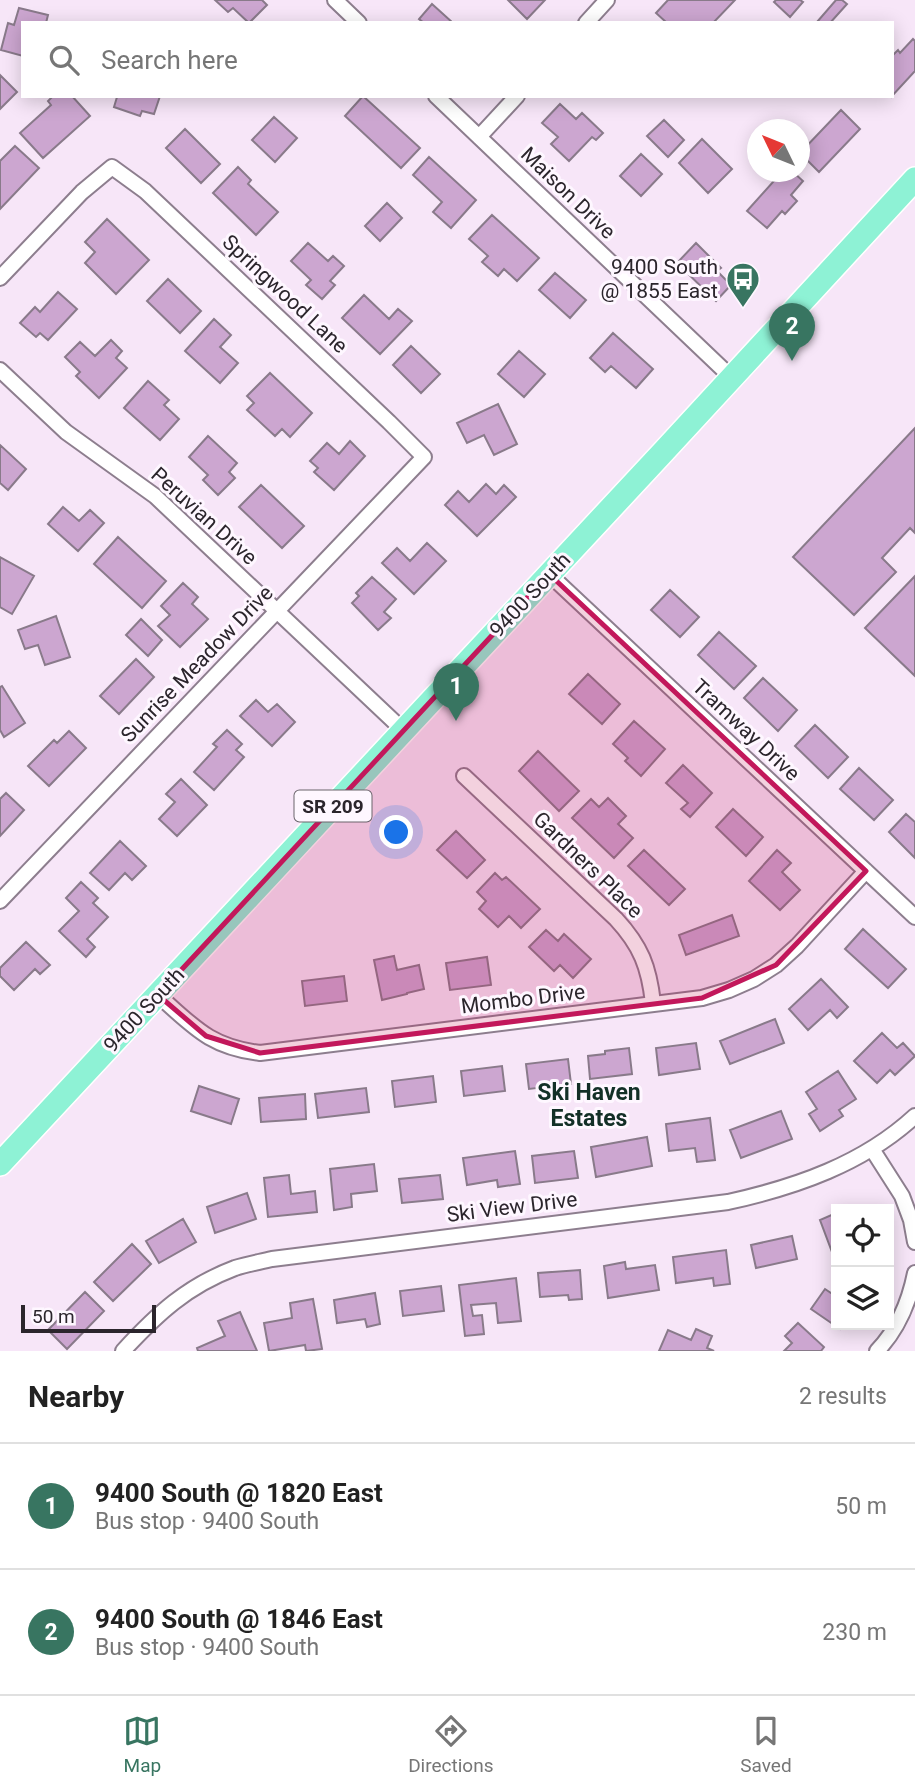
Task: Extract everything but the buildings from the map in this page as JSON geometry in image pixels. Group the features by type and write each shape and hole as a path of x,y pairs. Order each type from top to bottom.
{"main road":[{"name":"9400 South","path":"0,1164 915,179"}],"street":[{"path":"335,0 357,21"},
{"path":"588,21 607,0"},
{"name":"Maison Drive","path":"438,98 731,377"},
{"path":"479,137 515,98"},
{"name":"Springwood Lane","path":"0,278 82,192 112,167 155,200 424,457"},
{"name":"Peruvian Drive","path":"0,370 66,432 155,496 404,731"},
{"name":"Sunrise Meadow Drive","path":"0,901 424,457"},
{"name":"Tramway Drive","path":"549,574 915,917"},
{"name":"Gardners Place","path":"464,776 631,935 648,971 653,1003"},
{"name":"Mombo Drive","path":"158,995 206,1036 240,1051 260,1053 702,998 754,979 776,965 866,871"},
{"name":"Ski View Drive","path":"123,1351 173,1302 203,1283 236,1268 272,1259 728,1202 806,1181 843,1165 872,1149 915,1116"},
{"path":"872,1149 902,1196 911,1220 915,1242"},
{"path":"877,1351 900,1320 911,1295 915,1273"}],"highlighted area":[{"path":"549,574 866,871 776,965 702,998 260,1053 206,1036 158,995"}],"place":[{"name":"9400 South @ 1855 East","path":"743,309"},
{"name":"9400 South @ 1846 East","path":"792,361"},
{"name":"9400 South @ 1820 East","path":"456,721"}],"district":[{"name":"Ski Haven Estates","path":"589,1105"}]}
